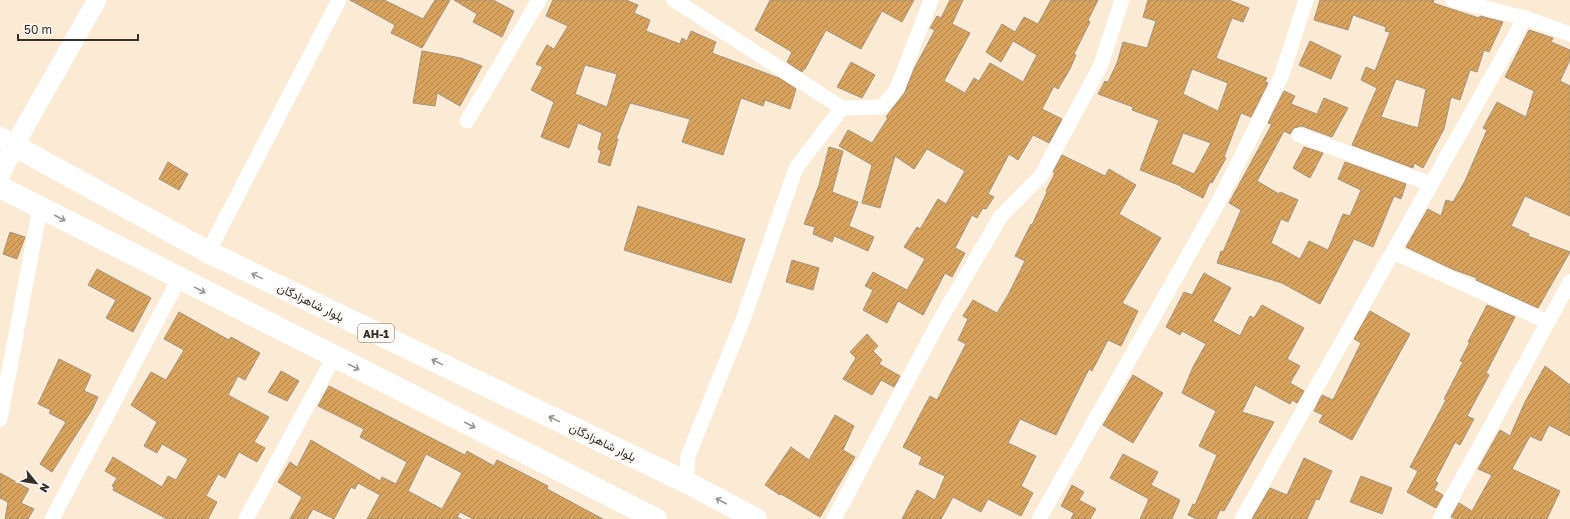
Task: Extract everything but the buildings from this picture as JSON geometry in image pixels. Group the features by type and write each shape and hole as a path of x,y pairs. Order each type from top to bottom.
{"main road":[{"name":"بلوار شاهزادگان","path":"7,142 208,252 686,482 756,519"},
{"path":"0,187 650,518"}],"street":[{"path":"0,178 7,142 97,0"},
{"path":"208,252 339,0"},
{"path":"467,121 539,0"},
{"path":"674,0 842,108 882,107 898,89 931,0"},
{"path":"834,519 937,325 1001,216 1041,176 1100,67 1122,0"},
{"path":"1039,519 1219,201 1281,78 1306,0"},
{"path":"1453,0 1525,18 1570,34"},
{"path":"1242,519 1525,18"},
{"path":"686,482 688,456 744,317 796,168 842,108"},
{"path":"1298,136 1431,184"},
{"path":"0,419 40,208"},
{"path":"1393,252 1548,322"},
{"path":"52,519 179,279"},
{"path":"1440,519 1570,282"},
{"path":"246,519 334,357"}]}
